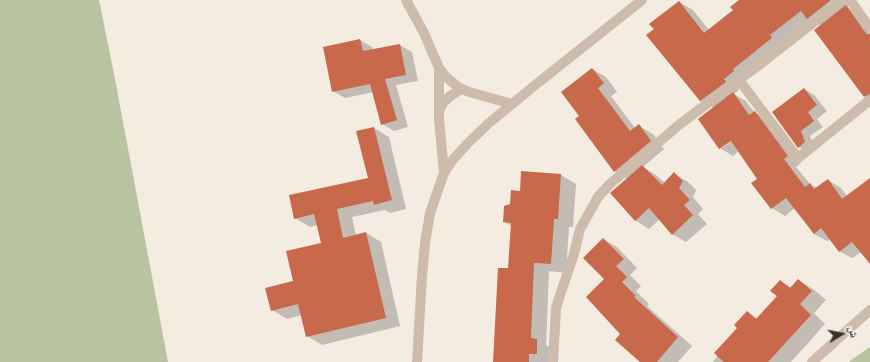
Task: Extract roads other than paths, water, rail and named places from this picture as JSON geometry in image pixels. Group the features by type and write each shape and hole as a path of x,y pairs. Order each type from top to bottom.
{"street":[{"path":"406,0 424,34 439,68 445,76 458,87 469,92 512,104"},
{"path":"417,362 425,243 430,213 444,173 451,162 489,123 642,0"},
{"path":"553,362 556,308 574,254 580,229 598,198 610,184 680,124 842,0"},
{"path":"850,0 870,28"},
{"path":"439,68 440,141 444,173"},
{"path":"739,80 798,158 870,100"},
{"path":"439,111 443,103 455,92 462,89"},
{"path":"812,362 870,310"}]}
